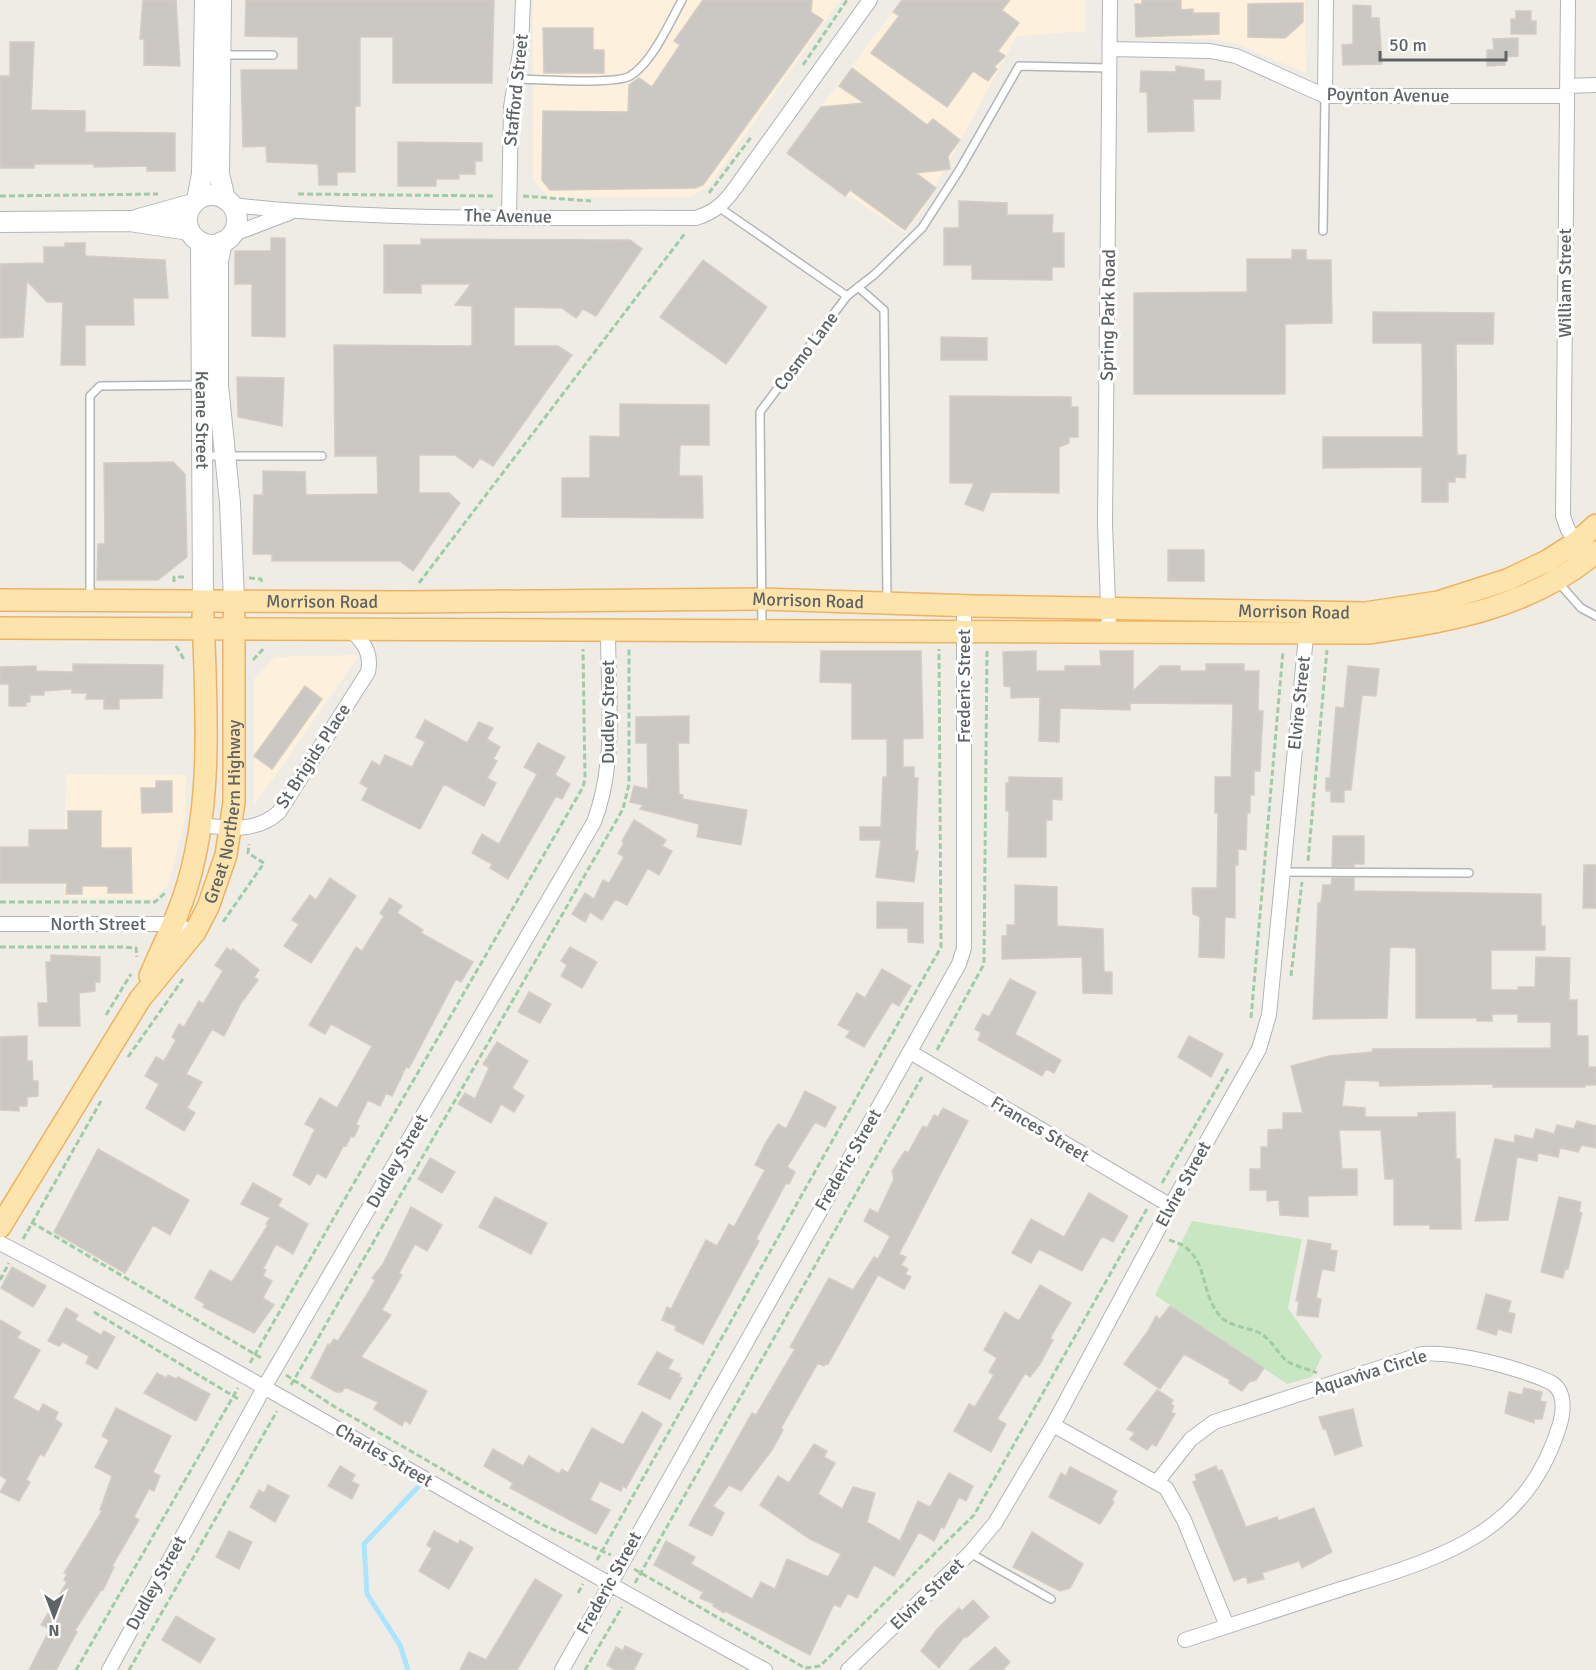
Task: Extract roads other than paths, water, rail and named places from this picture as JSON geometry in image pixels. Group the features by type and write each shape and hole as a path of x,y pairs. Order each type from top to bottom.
{"main road":[{"name":"Morrison Road","path":"0,600 762,599 887,602 1108,609 1307,622 1368,633 1441,623 1514,601 1556,579 1588,550 1596,525"},
{"name":"Morrison Road","path":"0,628 351,630 608,638 762,631 1109,630 1307,622 1438,602 1507,580 1547,561 1588,550"},
{"name":"Great Northern Highway","path":"0,1227 140,999 195,932 218,879 231,829 234,802 234,600"},
{"name":"Great Northern Highway","path":"140,999 184,896 200,825 204,768 203,601"}],"street":[{"path":"0,222 130,221 195,236 211,244 228,238 237,222 219,174 212,55 205,0"},
{"path":"195,236 187,219 195,202 202,174 212,55 221,0"},
{"name":"Stafford Street","path":"509,217 511,107 521,47 523,0"},
{"path":"720,208 870,0"},
{"name":"Spring Park Road","path":"1109,630 1105,524 1110,0"},
{"path":"1325,96 1326,0"},
{"name":"William Street","path":"1568,0 1563,516 1568,530 1588,550"},
{"name":"Poynton Avenue","path":"1110,49 1210,51 1236,56 1325,96 1567,91 1596,85"},
{"path":"130,221 211,195 228,202"},
{"name":"The Avenue","path":"228,202 294,212 509,217 696,218 720,208"},
{"name":"The Avenue","path":"228,238 294,212"},
{"name":"Keane Street","path":"195,236 209,385 225,457 230,503 234,600"},
{"name":"Keane Street","path":"203,601 201,456 209,385 218,261 228,238"},
{"name":"Frederic Street","path":"562,1670 621,1560 959,964 964,948 964,605"},
{"name":"Elvire Street","path":"848,1670 970,1553 995,1523 1053,1425 1259,1048 1266,1031 1307,622"},
{"name":"St Brigids Place","path":"200,825 231,829 268,822 279,812 368,672 370,660 367,649 351,630"},
{"name":"Dudley Street","path":"109,1670 265,1386 594,822 605,794 609,764 608,638"},
{"name":"North Street","path":"0,924 172,924 195,932"},
{"name":"Frances Street","path":"910,1052 1171,1206"},
{"name":"Charles Street","path":"0,1243 265,1386 607,1585 765,1670"},
{"name":"Aquaviva Circle","path":"1157,1482 1191,1439 1214,1422 1422,1354 1455,1355 1535,1375 1554,1384 1562,1396 1560,1423 1537,1477 1521,1500 1488,1530 1467,1544 1433,1559 1185,1640"},
{"path":"1053,1425 1157,1482 1173,1499 1184,1520 1227,1626"}],"lane":[{"path":"515,79 623,79 639,68 661,39 682,0"},
{"path":"212,55 273,55"},
{"name":"Cosmo Lane","path":"762,631 760,412 847,296 922,228 960,169 1019,66 1110,68"},
{"path":"1323,231 1325,96"},
{"path":"720,208 847,296"},
{"path":"858,287 884,310 887,602"},
{"path":"90,601 90,396 100,386 209,385"},
{"path":"201,456 322,456"},
{"path":"1556,579 1581,608 1596,616"},
{"path":"1281,872 1469,873"},
{"path":"970,1553 1051,1599"}],"waterway":[{"path":"408,1670 400,1645 367,1594 364,1544 418,1487"}]}
